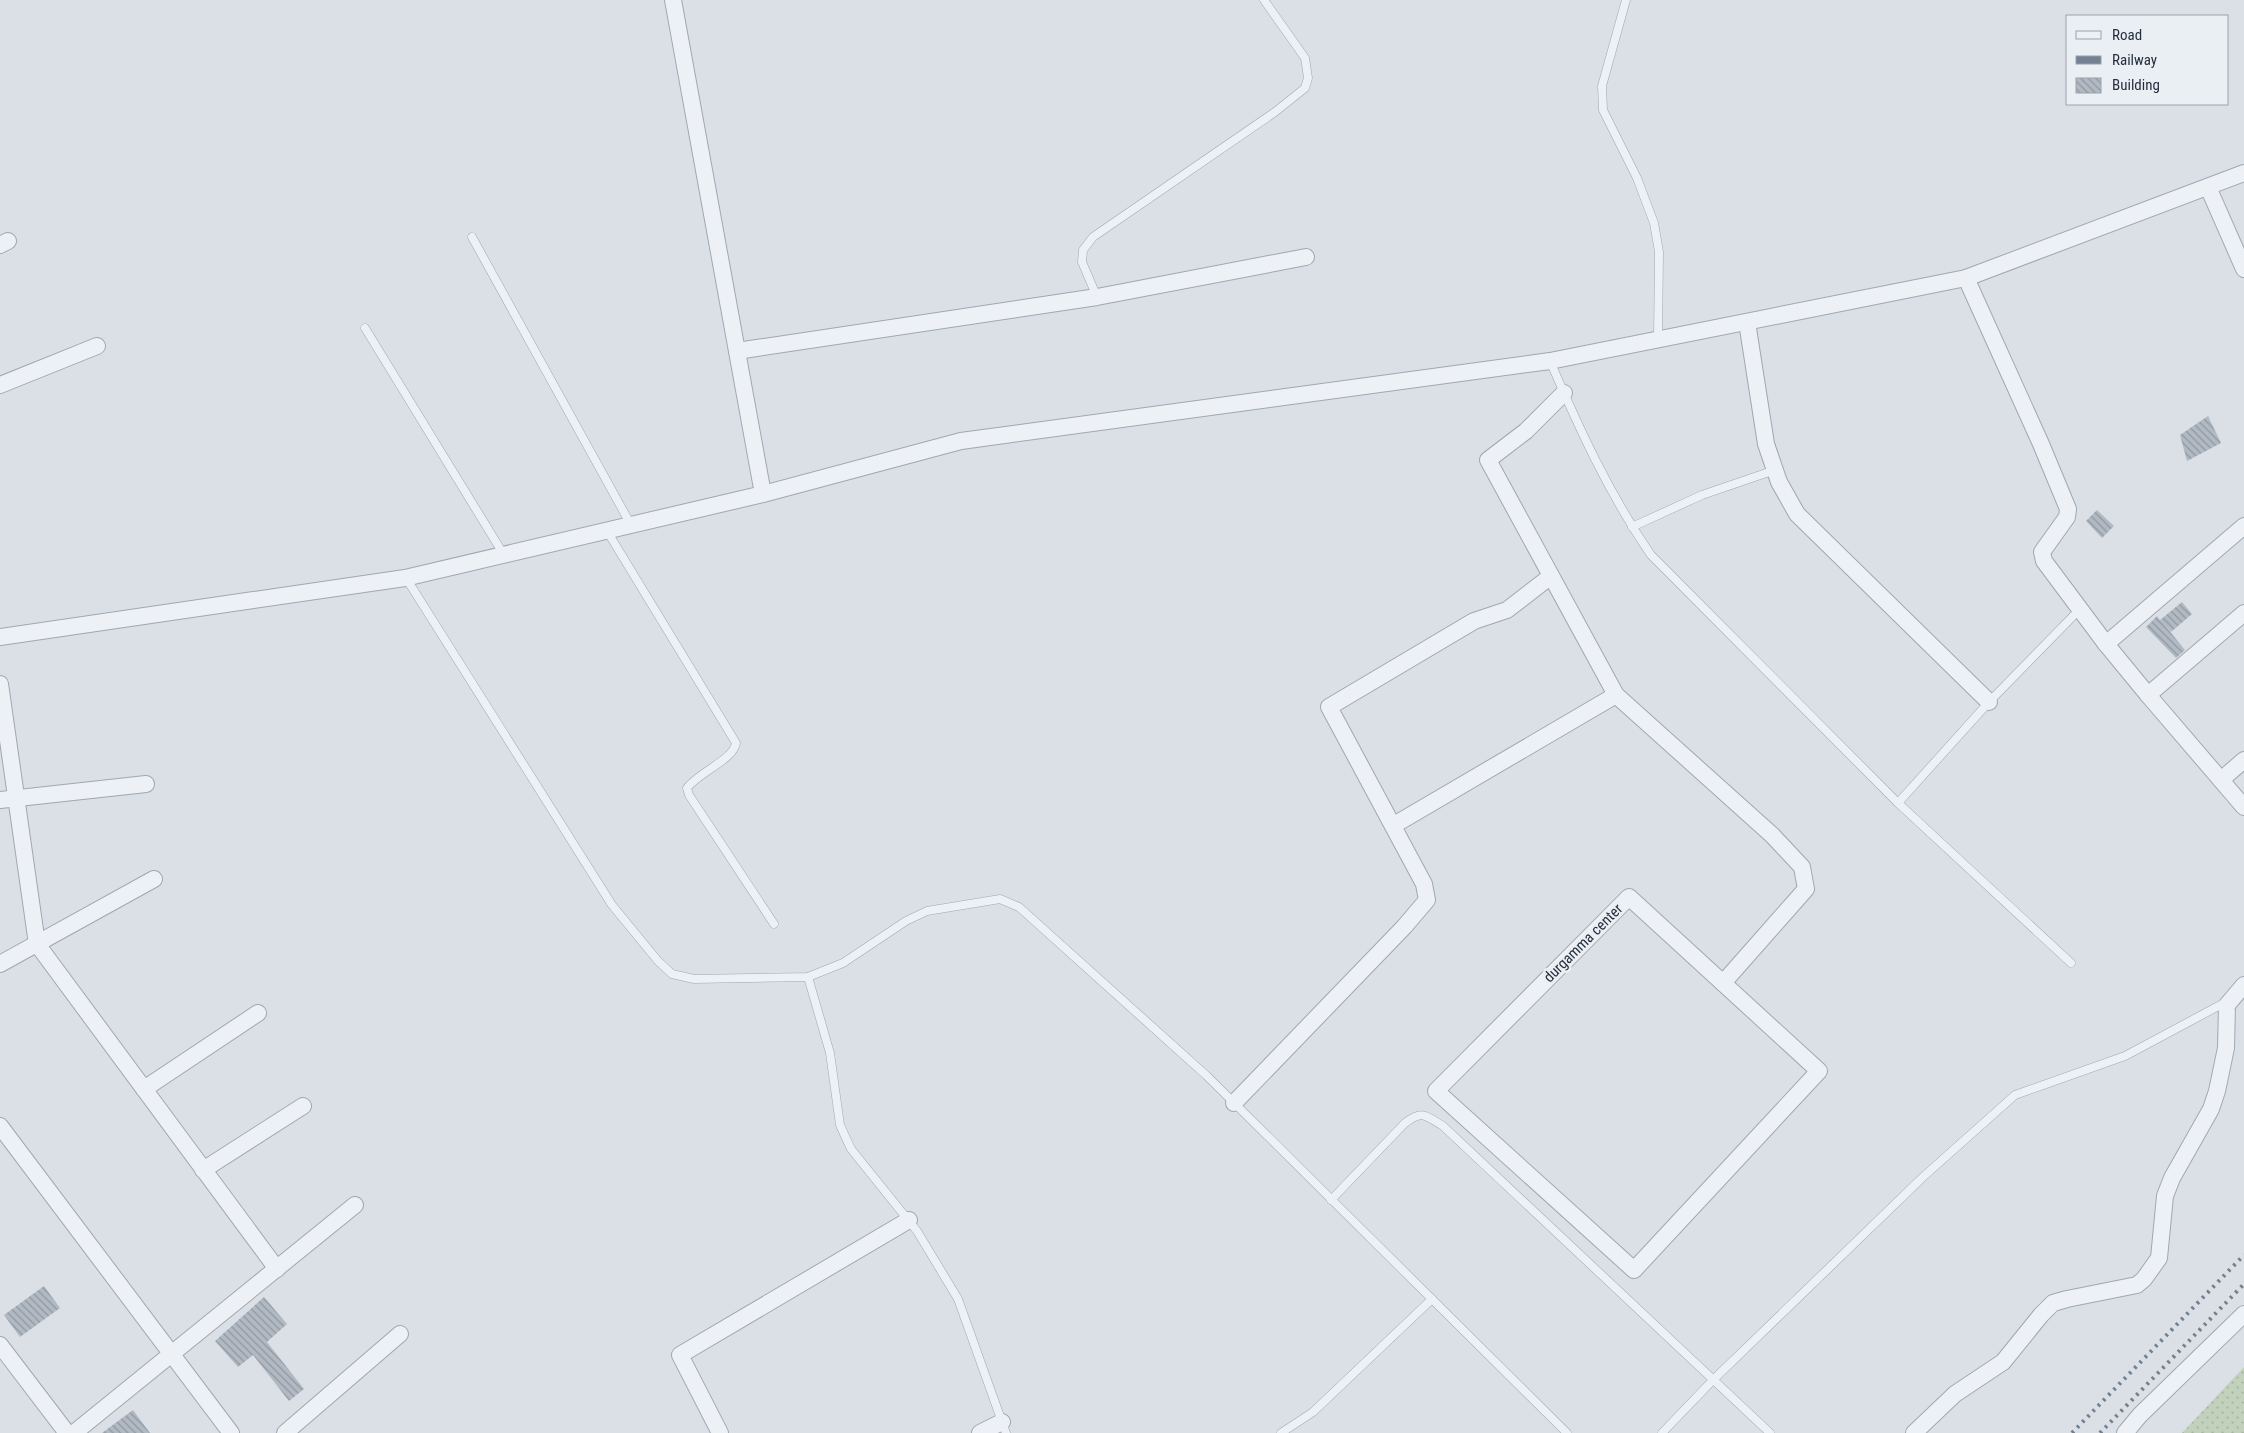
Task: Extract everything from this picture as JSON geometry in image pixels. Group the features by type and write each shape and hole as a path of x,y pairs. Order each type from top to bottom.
{"street":[{"path":"673,0 763,494"},
{"path":"0,636 405,578 763,494 961,441 1550,361 1966,278 2244,173"},
{"path":"2208,187 2244,269"},
{"path":"737,351 1097,297 1306,257"},
{"path":"1966,278 2041,444 2068,509 2067,517 2042,552 2044,561 2106,644 2244,807"},
{"path":"1747,322 1766,444 1779,482 1797,514 1989,702"},
{"path":"0,385 96,346"},
{"path":"1564,393 1526,431 1488,460 1616,695 1772,835 1802,867 1806,889 1724,983"},
{"path":"2106,644 2244,526"},
{"path":"1234,1103 1397,934 1427,900 1424,884 1329,707 1474,621 1507,610 1552,576"},
{"path":"2148,695 2244,613"},
{"path":"0,684 8,800 36,944 277,1268"},
{"path":"1394,825 1616,695"},
{"path":"2220,780 2244,760"},
{"path":"8,800 146,784"},
{"path":"0,964 154,879"},
{"name":"durgamma center","path":"1629,896 1724,983 1819,1071 1634,1270 1436,1091 1629,896"},
{"path":"1914,1433 1955,1394 2003,1362 2040,1315 2053,1304 2067,1299 2137,1285 2144,1279 2159,1258 2165,1196 2172,1178 2210,1109 2217,1091 2226,1048 2227,1009 2231,1000 2244,985"},
{"path":"144,1090 258,1013"},
{"path":"203,1170 304,1106"},
{"path":"0,1126 231,1433"},
{"path":"74,1433 355,1205"},
{"path":"720,1433 680,1355 909,1220"},
{"path":"2125,1433 2140,1415 2244,1314"},
{"path":"285,1433 400,1334"},
{"path":"0,1344 67,1433"},
{"path":"980,1433 1004,1428"}],"lane":[{"path":"1097,297 1082,262 1083,250 1093,237 1275,112 1305,88 1308,78 1305,58 1264,0"},
{"path":"1626,0 1602,86 1603,110 1638,178 1654,223 1659,252 1658,340"},
{"path":"472,237 631,525"},
{"path":"365,328 504,555"},
{"path":"1550,361 1580,429 1632,527 1650,555 1898,803 2071,963"},
{"path":"1632,527 1702,495 1775,470"},
{"path":"607,531 736,743 732,753 693,780 687,788 689,795 774,924"},
{"path":"405,578 612,905 658,961 672,974 694,979 808,977 843,963 906,921 927,911 1000,899 1019,907 1200,1069 1567,1433"},
{"path":"1898,803 1989,702 2080,609"},
{"path":"808,977 830,1053 840,1125 851,1149 917,1231 958,1299 1004,1428"},
{"path":"1662,1433 1713,1380 1924,1177 2014,1095 2125,1056 2231,1000"},
{"path":"1332,1200 1405,1123 1416,1115 1425,1115 1443,1126 1770,1433"},
{"path":"1281,1433 1312,1412 1432,1299"}],"green space":[{"path":"2244,1367 2244,1433 2182,1433"}],"building":[{"path":"2208,416 2221,443 2187,461 2180,435"},
{"path":"2097,510 2114,526 2102,538 2086,521"},
{"path":"2182,602 2192,614 2171,632 2163,623 2185,650 2176,658 2146,627 2157,616 2160,620"},
{"path":"44,1286 60,1308 20,1337 4,1315"},
{"path":"264,1297 287,1324 267,1342 304,1389 289,1401 253,1355 238,1367 215,1341"},
{"path":"133,1410 150,1433 102,1433"}],"railway":[{"path":"2072,1433 2244,1255"},
{"path":"2100,1433 2244,1284"}]}
